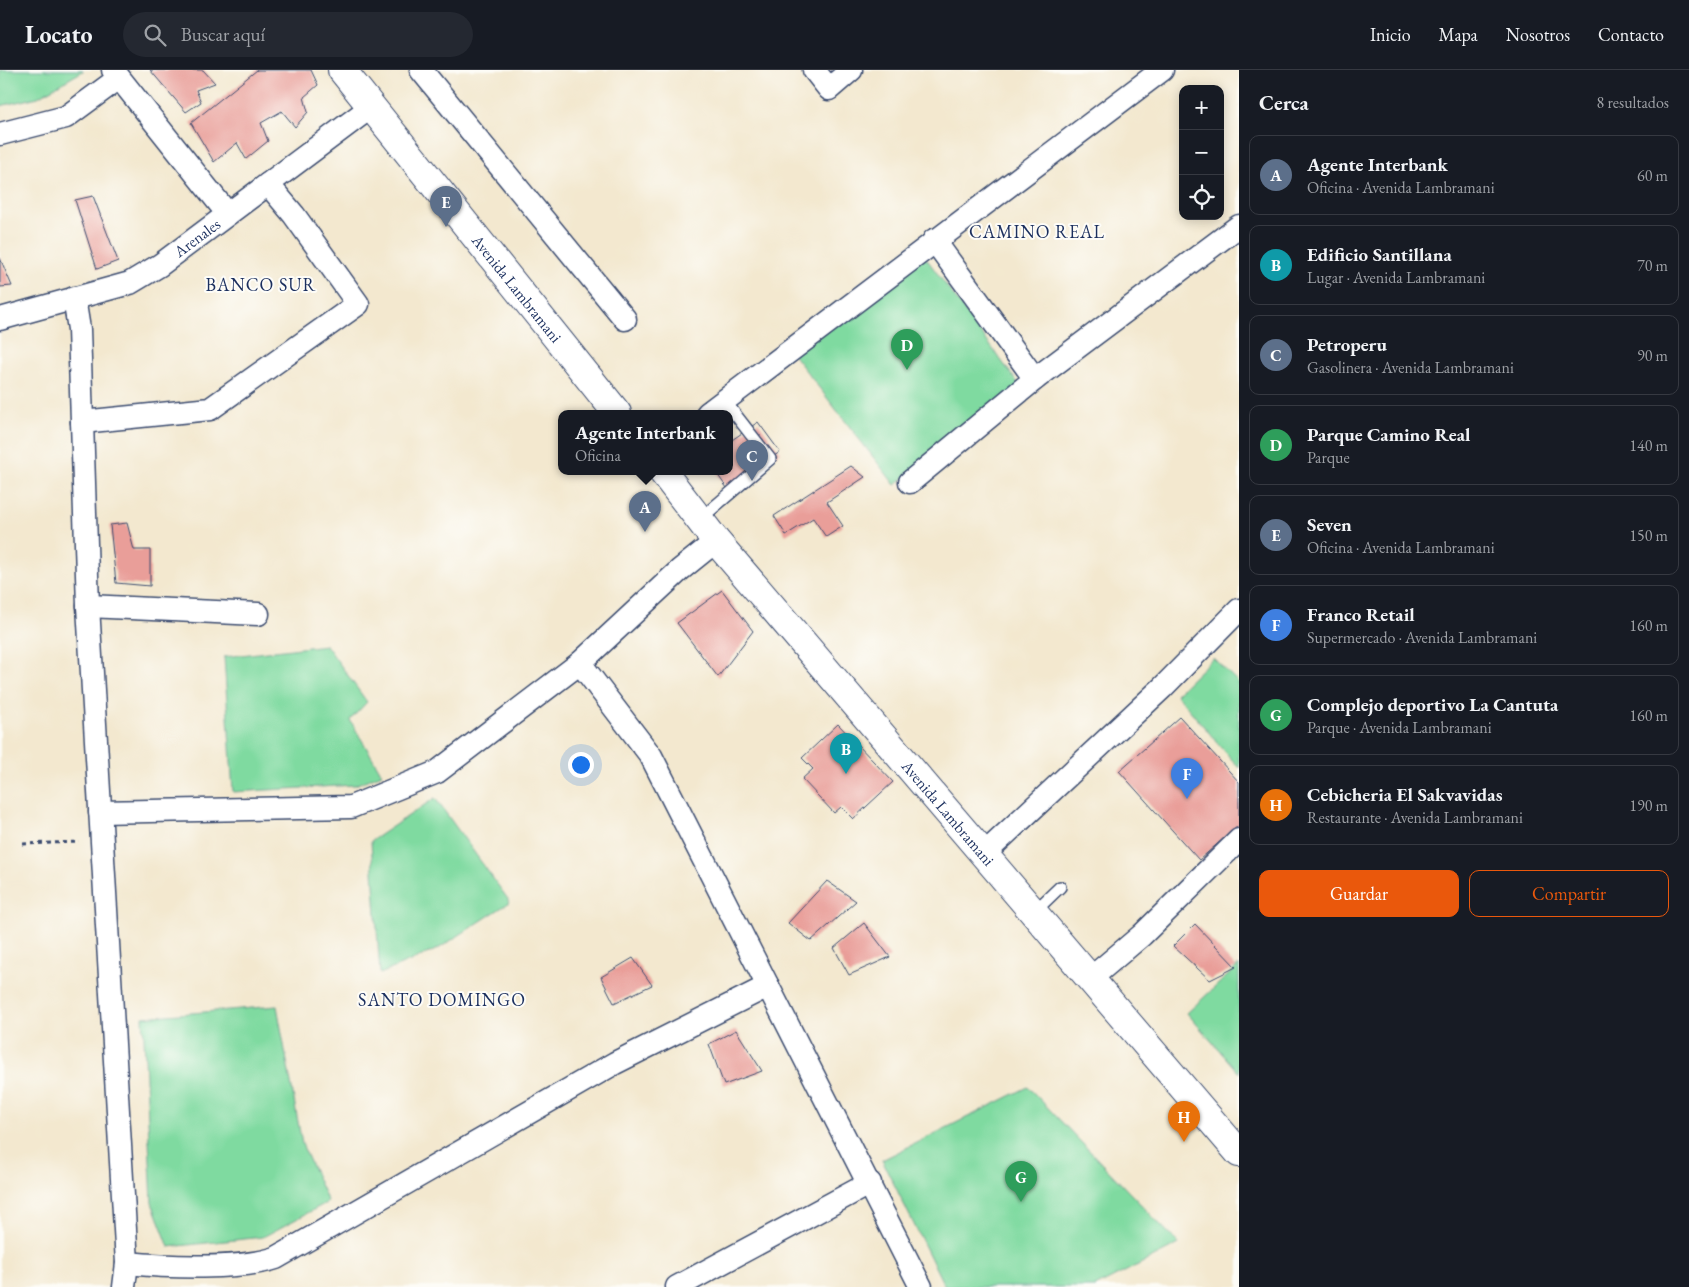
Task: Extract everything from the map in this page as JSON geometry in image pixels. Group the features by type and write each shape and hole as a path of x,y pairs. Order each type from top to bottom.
{"main road":[{"name":"Avenida Lambramani","path":"342,70 615,410"},
{"name":"Avenida Lambramani","path":"665,475 707,531 1239,1153"}],"street":[{"path":"421,70 625,319"},
{"path":"814,70 829,89 851,70"},
{"path":"716,407 934,240 1162,70"},
{"path":"0,134 66,117 116,74 228,213"},
{"name":"Arenales","path":"0,318 130,283 160,265 371,107"},
{"path":"82,422 210,410 358,304 294,215 268,184"},
{"path":"910,482 1035,379 1239,226"},
{"path":"934,240 1035,379"},
{"path":"74,298 79,329 88,606 127,1263 124,1287"},
{"path":"100,812 351,807 437,772 580,664 680,570 707,531"},
{"path":"88,606 258,614"},
{"path":"983,854 1162,688 1239,610"},
{"path":"580,664 651,756 870,1183 921,1287"},
{"path":"1090,979 1142,935 1239,840"},
{"path":"127,1263 153,1266 259,1264 276,1258 615,1063 768,986"},
{"path":"679,1286 870,1183"}],"lane":[{"path":"707,531 770,459 733,423"},
{"path":"1033,913 1060,887"}],"path":[{"path":"22,844 102,841"}],"green space":[{"path":"0,70 83,71 38,97 0,106"},
{"path":"923,254 1020,386 895,485 792,353"},
{"path":"326,645 367,702 350,720 382,774 355,785 233,792 224,657"},
{"path":"1213,658 1239,683 1239,768 1176,694"},
{"path":"435,798 510,902 438,949 380,974 371,841"},
{"path":"1239,965 1239,1073 1187,1013"},
{"path":"277,1006 302,1144 328,1202 263,1237 169,1247 152,1203 143,1017"},
{"path":"1028,1087 1179,1244 1095,1287 945,1287 882,1160"}],"building":[{"path":"150,70 203,70 215,83 196,90 201,102 186,112"},
{"path":"257,70 311,70 318,85 304,97 308,112 295,127 282,111 261,123 268,141 246,159 237,143 214,162 191,123"},
{"path":"93,196 118,261 97,269 75,200"},
{"path":"0,258 12,286 0,287"},
{"path":"758,422 780,452 727,488 718,475 733,475 733,439"},
{"path":"851,466 865,477 827,502 843,526 826,537 813,518 786,535 774,516"},
{"path":"127,523 134,550 150,550 150,586 116,583 110,525"},
{"path":"722,590 753,631 718,677 677,623"},
{"path":"1180,717 1239,782 1239,825 1199,860 1119,771"},
{"path":"838,724 893,782 853,819 841,807 834,813 802,779 813,769 802,758"},
{"path":"827,881 856,901 811,941 788,923"},
{"path":"864,923 890,957 849,975 834,948"},
{"path":"1195,924 1236,967 1210,980 1173,946"},
{"path":"633,958 652,985 614,1003 601,977"},
{"path":"736,1030 762,1071 724,1085 709,1044"}],"place":[{"name":"Seven","path":"446,227"},
{"name":"Parque Camino Real","path":"907,370"},
{"name":"Petroperu","path":"752,481"},
{"name":"Agente Interbank","path":"645,532"},
{"name":"Edificio Santillana","path":"846,774"},
{"name":"Franco Retail","path":"1187,799"},
{"name":"Cebicheria El Sakvavidas","path":"1184,1142"},
{"name":"Complejo deportivo La Cantuta","path":"1021,1202"}],"district":[{"name":"CAMINO REAL","path":"1037,231"},
{"name":"BANCO SUR","path":"261,284"},
{"name":"SANTO DOMINGO","path":"442,999"}]}
